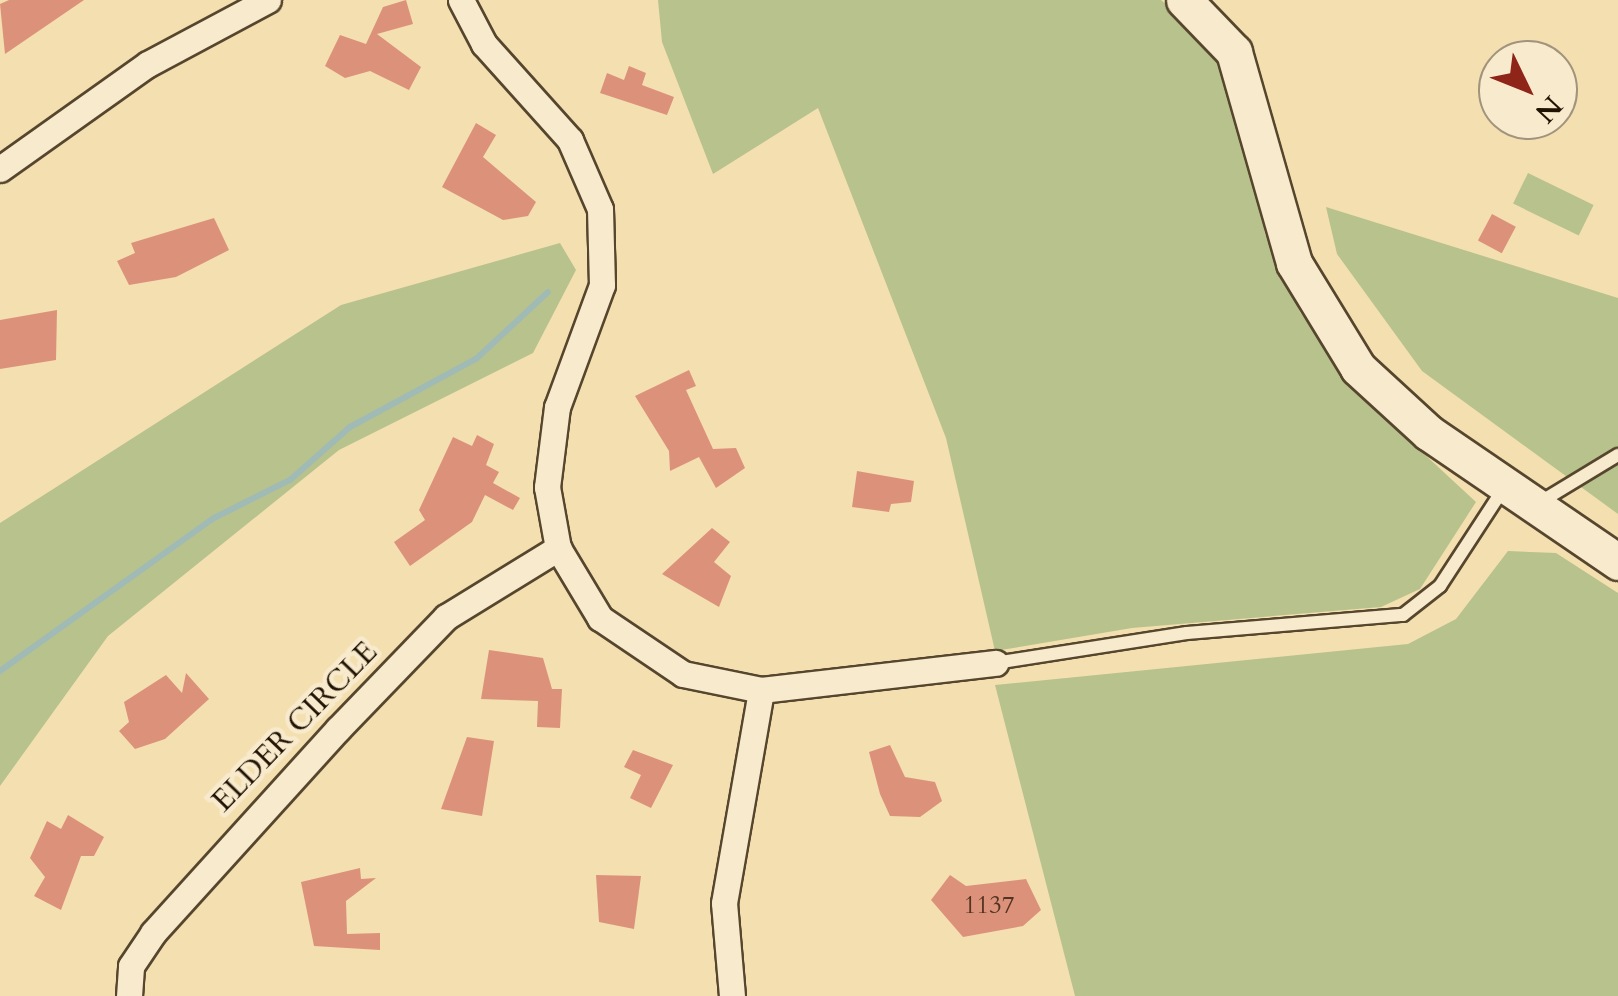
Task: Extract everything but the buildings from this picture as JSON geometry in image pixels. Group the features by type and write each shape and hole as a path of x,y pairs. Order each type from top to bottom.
{"street":[{"path":"0,170 148,64 268,0"},
{"path":"462,0 484,44 570,140 600,209 602,285 550,448 558,548 600,618 644,652 682,674 761,690 995,663"},
{"path":"1184,0 1234,52 1277,220 1332,334 1416,422 1618,562"},
{"name":"ELDER CIRCLE","path":"129,996 132,966 153,933 338,728 446,618 558,548"},
{"path":"732,996 724,903 761,690"}],"lane":[{"path":"995,663 1187,633 1403,615 1440,586 1520,495 1618,455"}],"green space":[{"path":"658,0 1161,0 1209,38 1250,135 1265,234 1300,312 1355,390 1476,502 1420,589 1381,607 1132,628 995,651 946,438 818,108 713,174 662,42"},
{"path":"1528,173 1594,205 1579,236 1513,204"},
{"path":"1326,207 1618,298 1618,514 1422,371 1337,254"},
{"path":"560,243 576,270 533,353 339,450 108,636 0,786 0,523 341,305"},
{"path":"1508,551 1556,553 1618,593 1618,996 1075,996 995,685 1408,644 1456,619"}],"waterway":[{"path":"0,671 214,518 290,480 350,427 476,359 548,292"}]}
